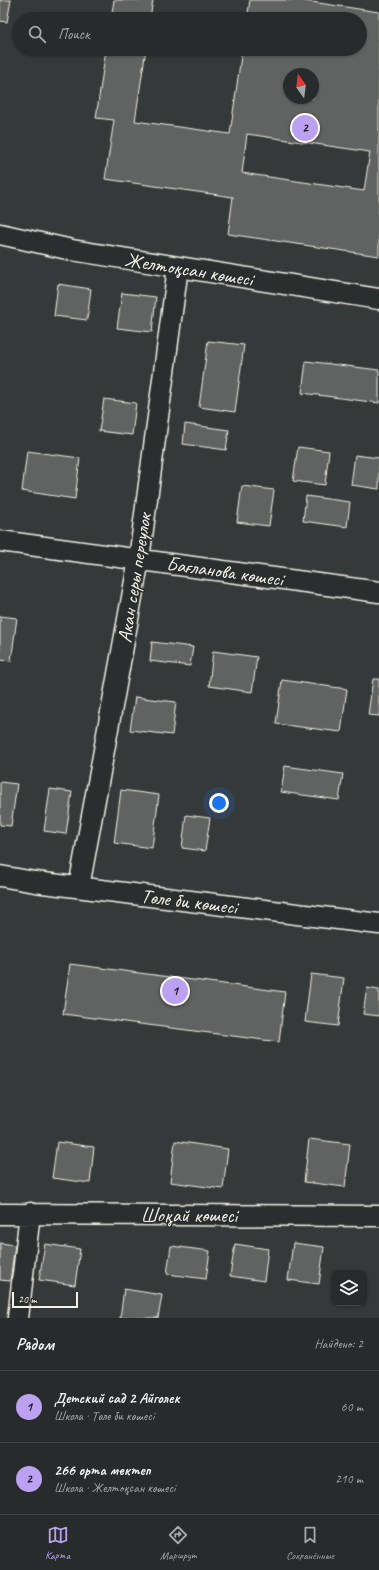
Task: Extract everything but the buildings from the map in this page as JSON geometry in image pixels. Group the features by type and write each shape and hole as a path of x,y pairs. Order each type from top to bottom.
{"street":[{"name":"Желтоқсан көшесі","path":"0,234 72,250 379,299"},
{"name":"Акан серы переулок","path":"79,887 139,559 178,267"},
{"name":"Бағланова көшесі","path":"0,541 379,592"},
{"name":"Төле би көшесі","path":"0,876 379,924"},
{"path":"18,1318 30,1213"},
{"name":"Шоқай көшесі","path":"0,1214 379,1216"}],"place":[{"name":"266 орта мектеп","path":"305,128"},
{"name":"Детский сад 2 Айголек","path":"175,991"}]}
